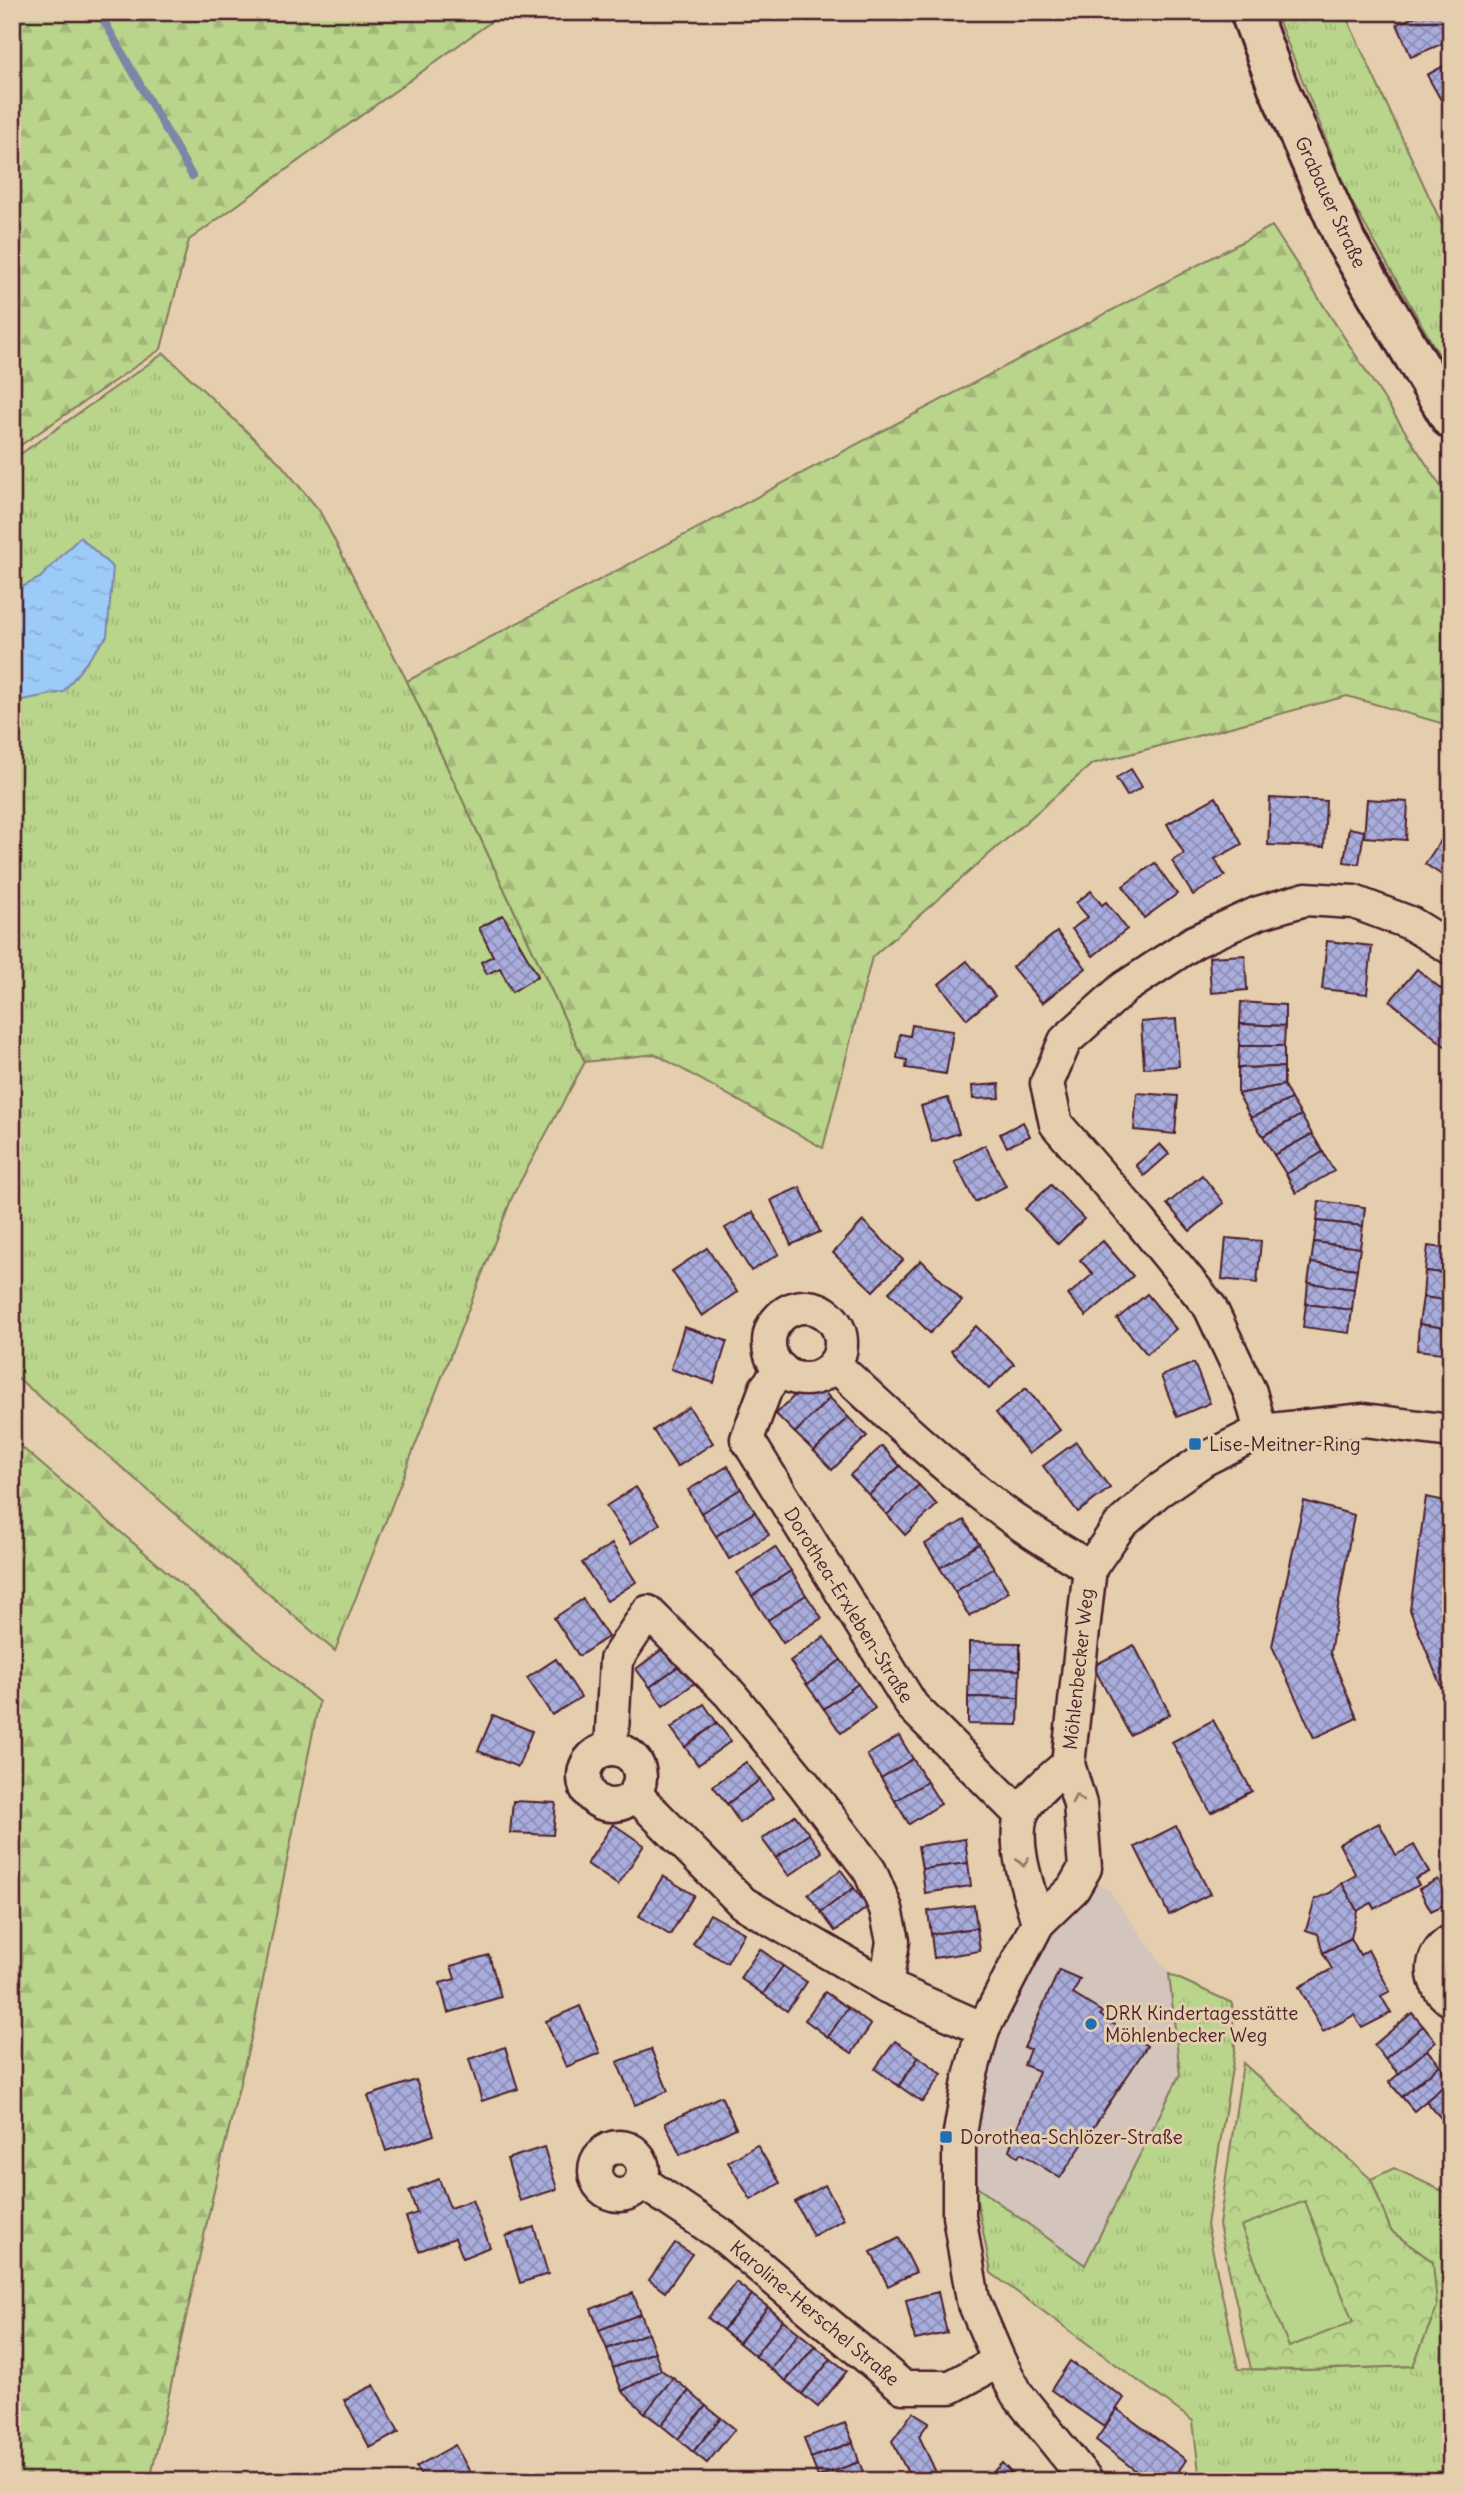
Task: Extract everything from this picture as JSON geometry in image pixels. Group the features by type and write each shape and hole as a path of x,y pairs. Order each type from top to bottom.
{"main road":[{"name":"Grabauer Straße","path":"1250,12 1278,87 1346,242 1451,419"}],"street":[{"path":"1261,1431 1250,1392 1210,1307 1056,1124 1047,1083 1065,1041 1124,988 1194,942 1258,913 1306,899 1354,902 1410,923 1451,947"},
{"path":"806,1307 828,1315 841,1335 841,1346 834,1364 823,1374 813,1378 790,1375 780,1368 773,1359 770,1335 783,1315 794,1308 806,1307"},
{"path":"834,1364 914,1439 988,1500 1038,1536 1090,1567"},
{"name":"Dorothea-Erxleben-Straße","path":"780,1368 766,1388 747,1439 912,1706 1021,1815"},
{"name":"Möhlenbecker Weg","path":"1087,2481 1017,2394 999,2361 973,2300 959,2216 959,2139 969,2081 983,2029 1038,1923 1073,1889 1085,1868 1080,1804 1068,1764 1090,1567 1119,1525 1157,1492 1203,1460 1261,1431 1364,1420 1451,1431"},
{"path":"611,1749 616,1660 648,1612 730,1694 870,1871 886,1909 893,1941 886,1986"},
{"path":"611,1749 620,1750 635,1760 640,1777 635,1794 618,1805 608,1806 599,1803 585,1789 583,1779 588,1760 602,1750 611,1749"},
{"name":"Möhlenbecker Weg","path":"1021,1815 1038,1790 1068,1764"},
{"path":"635,1794 743,1903 886,1986 983,2029"},
{"path":"1021,1815 1019,1840 1023,1870 1038,1923"},
{"path":"1451,1941 1438,1953 1433,1976 1437,1987 1451,2000"},
{"name":"Karoline-Herschel Straße","path":"641,2181 723,2236 903,2387 951,2387 999,2361"}],"shaded area":[{"name":"DRK Kindertagesstätte Möhlenbecker Weg","path":"1085,1878 1109,1890 1169,1974 1180,2074 1085,2266 974,2185 981,2083 1041,1945"}],"green space":[{"path":"12,12 495,12 496,18 189,240 161,349 12,451"},
{"path":"1275,12 1344,12 1451,244 1451,376 1350,199"},
{"path":"1272,226 1451,502 1451,726 1347,696 1092,764 872,957 823,1148 655,1054 585,1062 407,681"},
{"path":"164,353 280,463 319,510 407,681 585,1062 513,1195 335,1651 12,1373 12,460"},
{"path":"12,1439 319,1702 253,2030 215,2186 150,2481 12,2481"},
{"path":"1169,1974 1232,2003 1235,2049 1207,2225 1238,2369 1305,2370 1413,2366 1433,2262 1391,2231 1371,2179 1394,2168 1451,2195 1451,2473 1422,2481 1200,2481 1193,2421 991,2273 974,2185 1085,2265 1180,2074"},
{"path":"1243,2063 1371,2179 1391,2231 1433,2262 1437,2307 1413,2366 1251,2369 1219,2225"},
{"path":"1305,2201 1353,2322 1289,2347 1241,2226"}],"water":[{"path":"80,537 113,568 107,636 63,692 12,702 12,592 40,578"}],"building":[{"path":"1425,12 1440,12 1451,40 1411,57 1397,24"},
{"path":"1451,62 1451,109 1447,111 1427,75"},
{"path":"1131,769 1142,787 1127,796 1116,778"},
{"path":"1216,797 1242,844 1215,859 1225,876 1193,895 1172,861 1184,854 1167,824"},
{"path":"1270,798 1326,801 1324,847 1268,845"},
{"path":"1367,799 1408,802 1406,840 1364,837"},
{"path":"1349,828 1364,831 1359,864 1344,862"},
{"path":"1448,830 1451,832 1451,881 1425,864"},
{"path":"1155,863 1177,894 1144,918 1123,886"},
{"path":"1091,891 1102,905 1106,902 1127,929 1093,956 1072,929 1088,917 1076,903"},
{"path":"503,915 538,976 512,992 500,968 487,974 481,962 493,956 479,928"},
{"path":"1057,932 1086,968 1042,1003 1012,967"},
{"path":"1327,941 1372,946 1367,994 1322,989"},
{"path":"1245,955 1247,990 1211,993 1209,957"},
{"path":"967,961 995,996 967,1019 939,984"},
{"path":"1417,969 1451,997 1451,1051 1390,1001"},
{"path":"1241,1002 1285,1005 1285,1026 1240,1024"},
{"path":"1176,1019 1179,1066 1144,1068 1141,1022"},
{"path":"1240,1024 1285,1026 1284,1046 1239,1046"},
{"path":"912,1025 953,1031 946,1074 906,1068 907,1060 897,1058 900,1034 910,1036"},
{"path":"1239,1046 1284,1046 1284,1067 1238,1068"},
{"path":"1284,1067 1284,1085 1238,1094 1238,1068"},
{"path":"999,1084 1000,1098 973,1099 972,1086"},
{"path":"1284,1085 1291,1099 1251,1118 1238,1094"},
{"path":"1137,1093 1178,1096 1175,1134 1134,1130"},
{"path":"948,1098 959,1133 932,1142 921,1106"},
{"path":"1291,1099 1301,1115 1263,1136 1251,1118"},
{"path":"1301,1115 1312,1134 1274,1155 1263,1136"},
{"path":"1023,1122 1030,1136 1007,1147 1000,1134"},
{"path":"1312,1134 1323,1152 1286,1174 1274,1155"},
{"path":"1160,1144 1169,1154 1144,1176 1136,1165"},
{"path":"985,1145 1006,1186 975,1202 954,1161"},
{"path":"1323,1152 1334,1171 1296,1193 1286,1174"},
{"path":"1202,1175 1224,1203 1190,1231 1167,1204"},
{"path":"1051,1185 1084,1219 1058,1244 1025,1209"},
{"path":"800,1187 820,1232 791,1245 771,1200"},
{"path":"1319,1201 1365,1207 1363,1226 1317,1221"},
{"path":"753,1212 779,1254 751,1271 725,1228"},
{"path":"863,1221 903,1260 873,1291 833,1253"},
{"path":"1317,1221 1363,1226 1360,1248 1314,1242"},
{"path":"1226,1238 1261,1241 1257,1283 1222,1279"},
{"path":"1103,1241 1133,1276 1086,1316 1068,1295 1093,1274 1080,1260"},
{"path":"1314,1242 1360,1248 1357,1269 1311,1263"},
{"path":"1428,1246 1451,1249 1451,1274 1425,1271"},
{"path":"707,1248 737,1292 702,1316 672,1271"},
{"path":"921,1260 962,1301 930,1333 889,1292"},
{"path":"1311,1263 1357,1269 1354,1289 1308,1283"},
{"path":"1425,1271 1451,1274 1451,1301 1423,1297"},
{"path":"1308,1283 1354,1289 1352,1310 1306,1304"},
{"path":"1147,1294 1176,1329 1147,1354 1117,1319"},
{"path":"1423,1297 1451,1301 1451,1329 1419,1324"},
{"path":"1306,1304 1352,1310 1349,1333 1303,1327"},
{"path":"1419,1324 1451,1329 1451,1354 1417,1350"},
{"path":"976,1326 1014,1364 989,1389 951,1351"},
{"path":"684,1327 727,1341 714,1383 671,1369"},
{"path":"1194,1363 1210,1403 1177,1417 1161,1376"},
{"path":"811,1379 830,1398 795,1433 776,1414"},
{"path":"1026,1388 1060,1430 1029,1454 996,1413"},
{"path":"830,1398 848,1417 814,1451 795,1433"},
{"path":"689,1407 713,1443 677,1467 653,1430"},
{"path":"848,1417 867,1436 832,1470 814,1451"},
{"path":"1076,1442 1110,1488 1078,1512 1043,1466"},
{"path":"882,1446 900,1466 869,1495 850,1475"},
{"path":"728,1466 741,1489 701,1513 688,1490"},
{"path":"900,1466 919,1485 887,1515 869,1495"},
{"path":"919,1485 937,1505 905,1535 887,1515"},
{"path":"636,1487 660,1524 631,1543 606,1506"},
{"path":"741,1489 755,1512 716,1536 701,1513"},
{"path":"1426,1497 1451,1502 1451,1703 1448,1704 1410,1610"},
{"path":"1304,1501 1354,1515 1330,1653 1357,1718 1314,1738 1272,1646"},
{"path":"755,1512 769,1535 729,1559 716,1536"},
{"path":"964,1520 979,1544 940,1568 925,1544"},
{"path":"612,1544 636,1582 607,1601 582,1563"},
{"path":"979,1544 994,1568 955,1592 940,1568"},
{"path":"775,1547 791,1571 752,1596 737,1573"},
{"path":"994,1568 1009,1592 969,1616 955,1592"},
{"path":"791,1571 806,1595 768,1620 752,1596"},
{"path":"806,1595 822,1618 783,1643 768,1620"},
{"path":"583,1599 608,1637 579,1656 554,1618"},
{"path":"824,1637 841,1660 807,1685 790,1661"},
{"path":"969,1642 1020,1643 1020,1670 969,1669"},
{"path":"669,1644 683,1663 650,1687 636,1669"},
{"path":"1134,1645 1170,1714 1130,1735 1093,1666"},
{"path":"556,1659 581,1697 552,1715 527,1678"},
{"path":"841,1660 858,1684 824,1709 807,1685"},
{"path":"683,1663 696,1682 663,1706 650,1687"},
{"path":"969,1669 1020,1670 1019,1698 968,1697"},
{"path":"858,1684 875,1708 841,1733 824,1709"},
{"path":"968,1697 1019,1698 1018,1725 968,1724"},
{"path":"704,1704 717,1723 685,1747 671,1728"},
{"path":"493,1715 532,1731 518,1767 478,1751"},
{"path":"1213,1720 1252,1791 1211,1813 1172,1742"},
{"path":"717,1723 731,1741 698,1765 685,1747"},
{"path":"899,1736 913,1759 881,1778 867,1755"},
{"path":"913,1759 927,1782 895,1801 881,1778"},
{"path":"746,1762 760,1780 727,1804 713,1786"},
{"path":"760,1780 773,1798 740,1823 727,1804"},
{"path":"927,1782 941,1804 909,1824 895,1801"},
{"path":"513,1801 556,1803 553,1835 510,1833"},
{"path":"795,1815 809,1834 776,1858 762,1839"},
{"path":"1379,1823 1396,1855 1414,1845 1429,1872 1415,1879 1419,1885 1374,1909 1371,1903 1357,1911 1342,1883 1356,1875 1339,1844"},
{"path":"613,1824 644,1845 618,1885 587,1864"},
{"path":"1176,1826 1210,1894 1169,1915 1135,1847"},
{"path":"809,1834 822,1852 789,1876 776,1858"},
{"path":"965,1839 968,1863 922,1869 918,1846"},
{"path":"968,1863 971,1886 925,1893 922,1869"},
{"path":"841,1870 854,1888 821,1912 808,1894"},
{"path":"663,1876 694,1895 670,1935 639,1916"},
{"path":"1438,1879 1450,1902 1431,1911 1419,1889"},
{"path":"1342,1883 1357,1911 1351,1938 1323,1953 1318,1934 1306,1930 1315,1899 1330,1893"},
{"path":"854,1888 868,1907 835,1931 821,1912"},
{"path":"974,1905 977,1928 931,1934 928,1911"},
{"path":"710,1914 744,1933 727,1963 693,1944"},
{"path":"977,1928 980,1951 934,1958 931,1934"},
{"path":"1351,1938 1360,1955 1368,1950 1390,1991 1381,1996 1391,2013 1362,2028 1354,2015 1323,2032 1299,1987 1332,1969 1323,1953"},
{"path":"760,1949 783,1966 763,1994 740,1978"},
{"path":"489,1955 501,1997 448,2013 440,1983 455,1979 451,1966"},
{"path":"783,1966 807,1982 787,2011 763,1994"},
{"path":"1059,1970 1080,1979 1073,1994 1147,2046 1060,2178 1021,2153 1018,2157 1009,2150 1039,2071 1024,2065 1030,2049 1024,2048"},
{"path":"825,1992 848,2008 828,2037 805,2020"},
{"path":"580,2006 600,2053 566,2067 546,2021"},
{"path":"848,2008 871,2025 852,2053 828,2037"},
{"path":"1412,2013 1423,2026 1385,2059 1374,2045"},
{"path":"1423,2026 1436,2042 1399,2074 1385,2059"},
{"path":"895,2041 919,2057 899,2086 875,2069"},
{"path":"505,2047 518,2089 482,2101 469,2059"},
{"path":"651,2049 668,2091 635,2105 617,2062"},
{"path":"1427,2050 1440,2065 1402,2097 1389,2082"},
{"path":"919,2057 942,2074 922,2102 899,2086"},
{"path":"1440,2065 1451,2080 1414,2111 1402,2097"},
{"path":"416,2080 434,2135 386,2151 368,2096"},
{"path":"1451,2080 1451,2110 1441,2118 1426,2101"},
{"path":"721,2096 736,2128 680,2155 665,2123"},
{"path":"757,2145 780,2183 751,2200 728,2162"},
{"path":"544,2147 557,2189 520,2201 507,2159"},
{"path":"439,2179 450,2208 472,2200 490,2247 463,2258 455,2238 419,2251 406,2217 417,2213 409,2191"},
{"path":"825,2185 844,2219 813,2236 795,2202"},
{"path":"534,2227 548,2274 520,2283 506,2236"},
{"path":"899,2238 916,2272 888,2286 871,2252"},
{"path":"675,2243 692,2254 665,2292 649,2280"},
{"path":"736,2282 752,2295 723,2330 708,2318"},
{"path":"938,2292 947,2333 915,2340 906,2300"},
{"path":"633,2293 641,2314 599,2330 591,2309"},
{"path":"752,2295 768,2307 739,2343 723,2330"},
{"path":"768,2307 783,2320 755,2356 739,2343"},
{"path":"641,2314 648,2333 607,2349 599,2330"},
{"path":"783,2320 799,2333 771,2369 755,2356"},
{"path":"648,2333 655,2352 613,2368 607,2349"},
{"path":"799,2333 815,2346 786,2381 771,2369"},
{"path":"815,2346 831,2359 802,2394 786,2381"},
{"path":"655,2352 661,2370 622,2391 613,2368"},
{"path":"831,2359 847,2371 818,2407 802,2394"},
{"path":"1070,2361 1124,2398 1104,2427 1051,2390"},
{"path":"661,2370 673,2378 645,2413 622,2391"},
{"path":"673,2378 689,2391 661,2425 645,2413"},
{"path":"374,2385 399,2432 370,2448 344,2400"},
{"path":"689,2391 706,2406 678,2439 661,2425"},
{"path":"706,2406 721,2418 693,2452 678,2439"},
{"path":"1117,2409 1186,2460 1172,2481 1149,2481 1096,2440"},
{"path":"913,2412 929,2422 919,2436 940,2481 912,2481 892,2441"},
{"path":"721,2418 735,2429 707,2463 693,2452"},
{"path":"845,2423 853,2442 811,2458 804,2438"},
{"path":"853,2442 859,2462 818,2477 811,2458"},
{"path":"455,2445 475,2481 424,2481 416,2467"},
{"path":"859,2462 867,2481 820,2481 818,2477"},
{"path":"1002,2463 1019,2481 984,2481"}],"waterway":[{"path":"99,12 192,176"}],"place":[{"name":"Lise-Meitner-Ring","path":"1195,1444"},
{"name":"DRK Kindertagesstätte Möhlenbecker Weg","path":"1091,2024"},
{"name":"Dorothea-Schlözer-Straße","path":"946,2137"}]}
